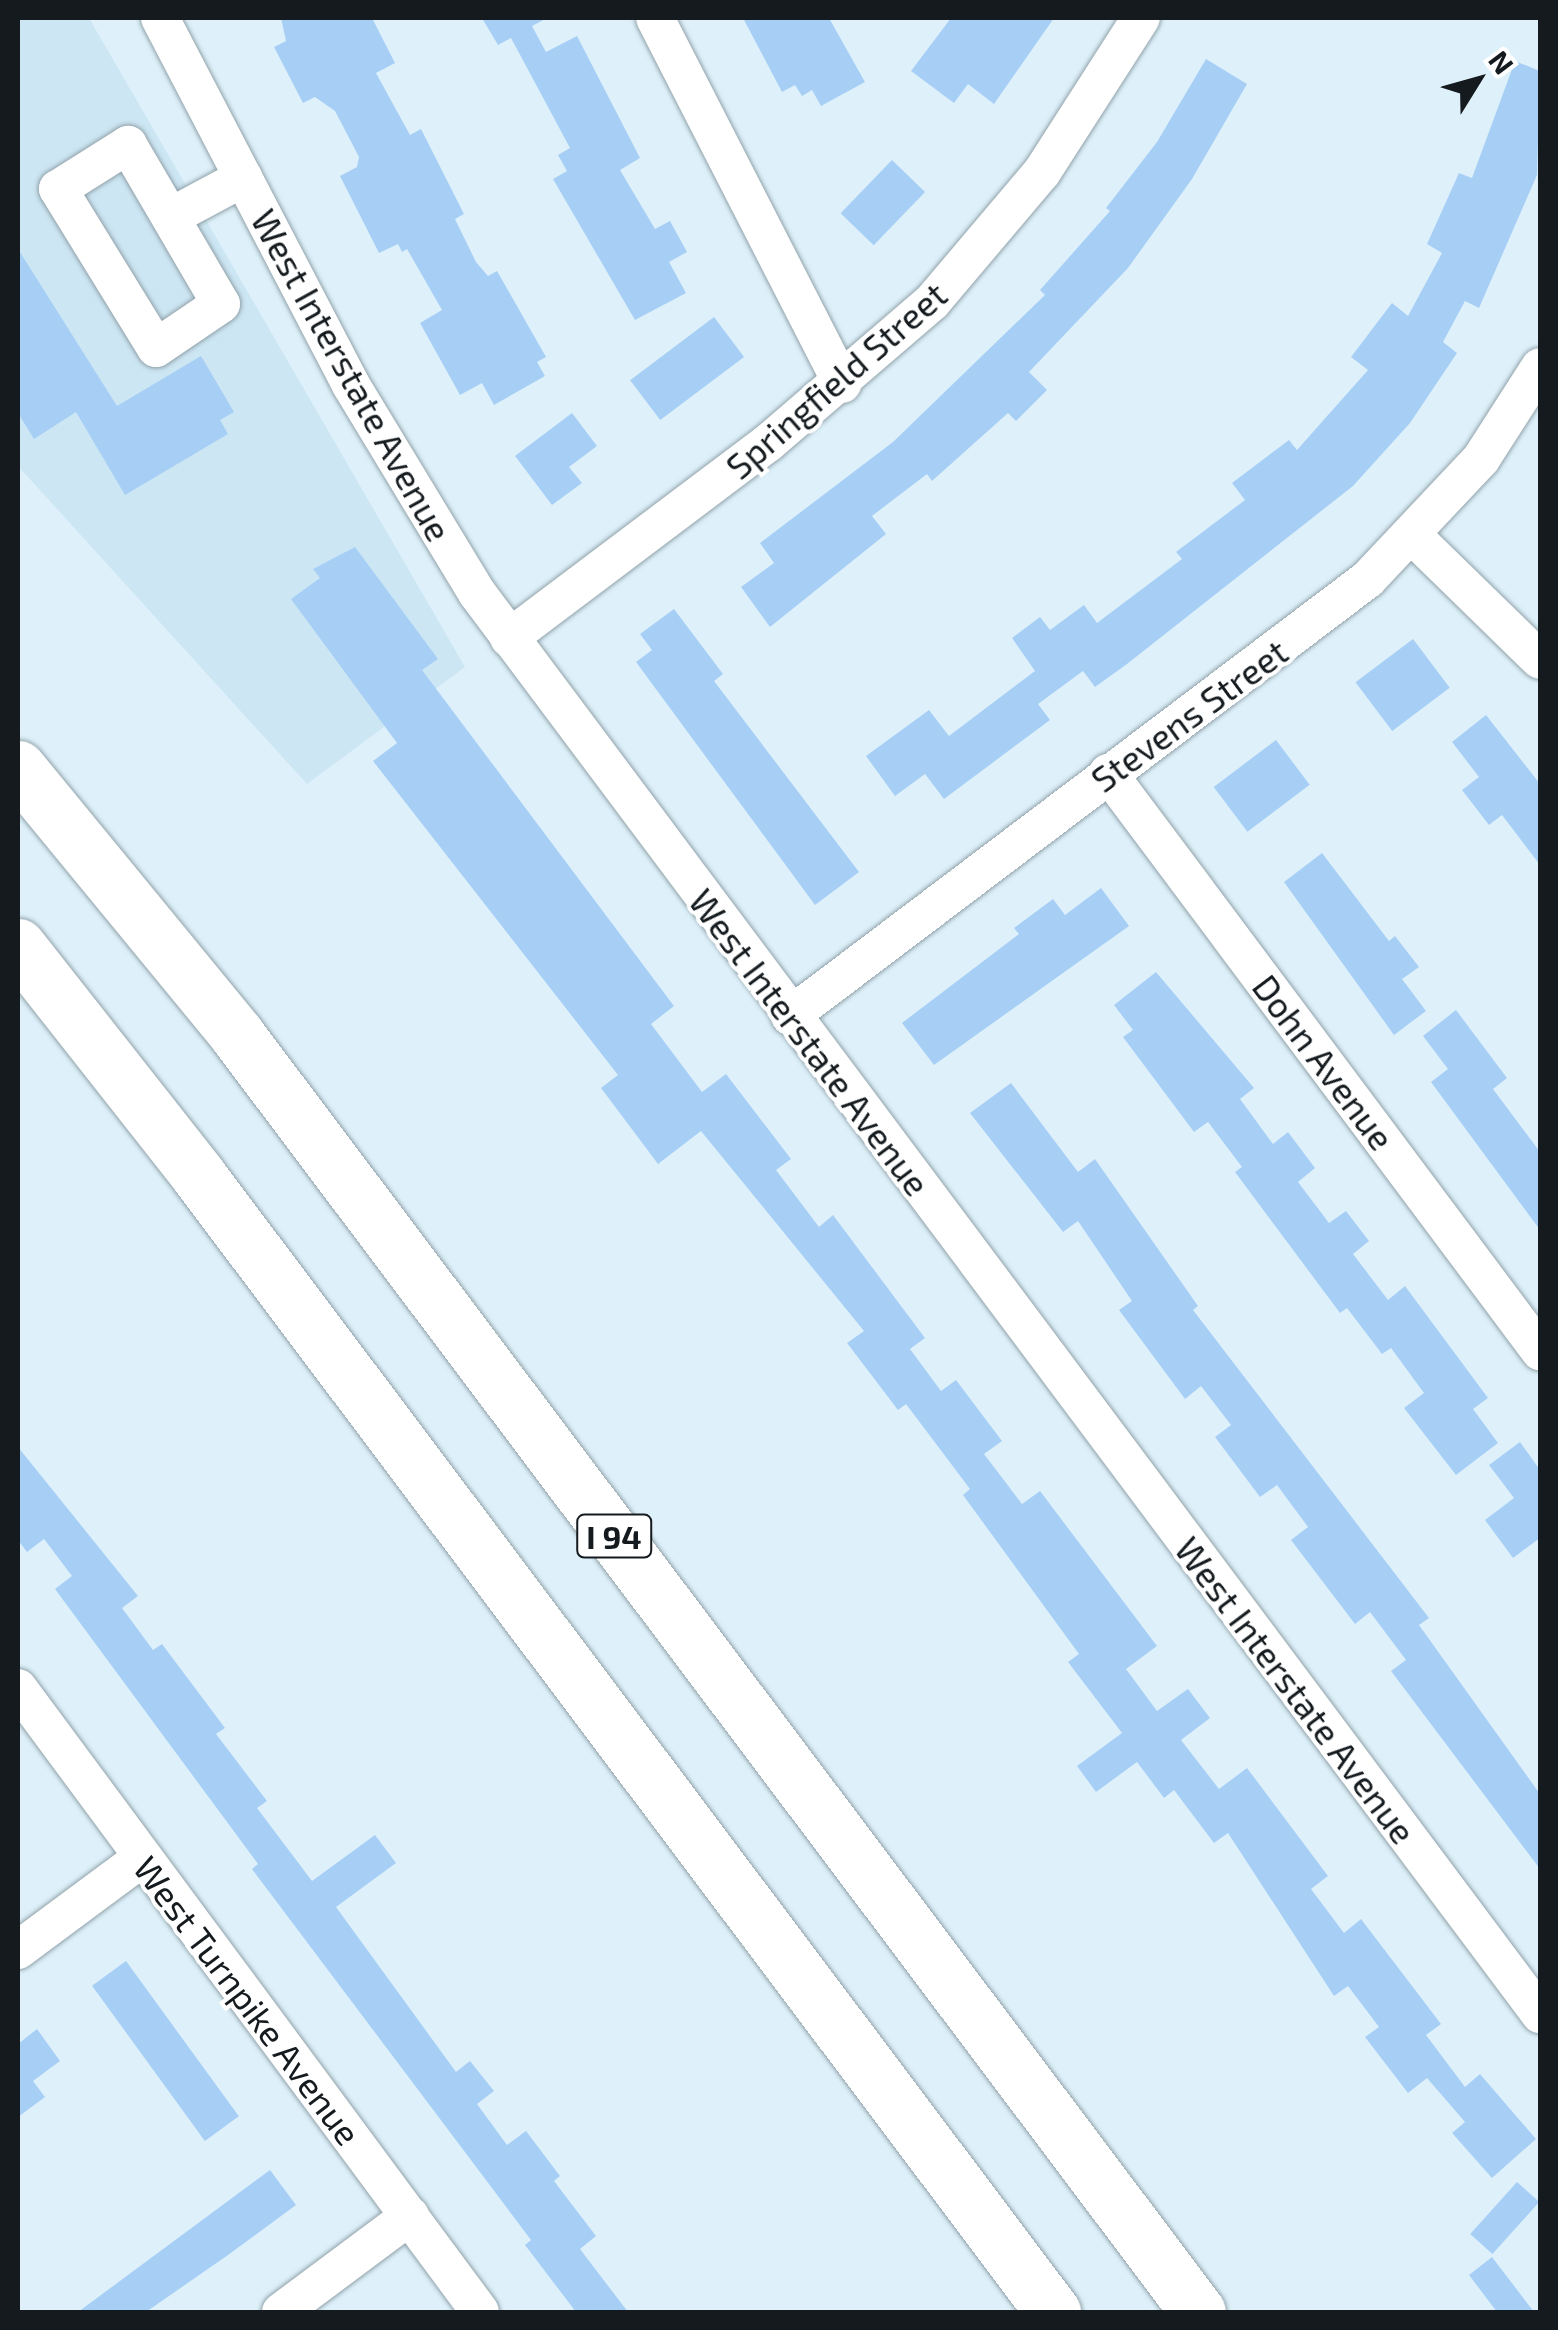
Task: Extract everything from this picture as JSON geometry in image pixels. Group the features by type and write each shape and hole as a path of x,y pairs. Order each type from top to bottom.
{"highway":[{"name":"I 94","path":"18,768 237,1036 1198,2312"},
{"path":"18,946 198,1175 1052,2312"}],"street":[{"name":"West Interstate Avenue","path":"160,18 392,458 509,638 1540,2014"},
{"path":"654,18 842,384"},
{"name":"Springfield Street","path":"509,638 842,384 932,302 1006,218 1073,128 1141,18"},
{"path":"128,145 172,216 221,304 156,348 58,189 128,145"},
{"path":"172,216 243,178"},
{"name":"Stevens Street","path":"790,1016 1108,773 1337,606 1413,536 1481,460 1540,367"},
{"path":"1413,536 1540,660"},
{"name":"Dohn Avenue","path":"1108,773 1540,1351"},
{"name":"West Turnpike Avenue","path":"18,1688 480,2312"},
{"path":"18,1950 142,1858"},
{"path":"281,2312 410,2216"}],"shaded area":[{"path":"18,18 89,18 465,667 307,784 18,466"}],"building":[{"path":"281,18 372,18 395,63 376,73 410,135 421,129 464,214 455,219 476,262 488,276 497,271 546,357 537,362 545,376 494,405 482,383 460,395 420,323 442,310 407,249 402,252 398,244 379,253 340,176 357,167 359,157 335,111 315,97 303,103 274,47 286,41"},
{"path":"482,18 547,18 532,26 546,52 577,36 640,158 620,170 655,229 670,221 687,252 669,262 686,293 635,320 553,179 567,171 558,155 570,148 511,38 498,45"},
{"path":"743,18 829,18 865,82 821,106 812,90 802,96 795,85 782,92"},
{"path":"951,18 1054,18 994,104 968,84 954,103 911,71"},
{"path":"1206,59 1247,84 1192,179 1128,268 1029,372 1047,390 1016,421 1008,413 932,481 927,474 872,516 886,534 770,627 741,587 774,563 760,543 893,442 1045,295 1040,290 1110,211 1106,208 1157,142"},
{"path":"1515,61 1540,71 1537,175 1479,308 1465,301 1443,342 1457,353 1410,423 1353,486 1127,664 1095,687 1083,671 1038,704 1050,720 944,799 925,774 895,796 866,756 929,710 949,736 1035,671 1012,638 1040,617 1050,630 1084,605 1097,623 1182,559 1176,552 1245,500 1232,483 1289,440 1297,450 1368,370 1351,357 1392,303 1408,316 1442,253 1427,244 1459,173 1472,178"},
{"path":"892,160 925,192 874,245 841,213"},
{"path":"18,249 117,406 201,356 234,412 220,420 228,434 125,495 76,412 34,439 18,413"},
{"path":"714,317 744,357 660,420 630,380"},
{"path":"572,413 597,446 569,467 582,483 552,505 515,456"},
{"path":"355,547 438,659 422,670 674,1006 651,1024 702,1092 726,1074 791,1159 776,1170 819,1227 833,1215 925,1338 910,1349 941,1391 956,1380 1002,1441 984,1454 1022,1504 1040,1491 1157,1646 1126,1669 1157,1711 1188,1689 1210,1718 1181,1740 1219,1789 1247,1768 1328,1876 1311,1889 1344,1933 1361,1919 1441,2024 1426,2035 1465,2087 1480,2074 1536,2139 1492,2178 1452,2133 1465,2122 1427,2078 1408,2093 1365,2037 1379,2027 1348,1986 1334,1996 1228,1833 1214,1843 1174,1790 1164,1798 1137,1762 1096,1792 1077,1766 1122,1733 1068,1662 1079,1654 963,1495 970,1489 906,1404 898,1410 847,1343 864,1331 701,1131 658,1164 601,1088 618,1075 373,761 397,743 291,599 320,578 313,569"},
{"path":"674,609 723,674 714,681 859,872 815,905 636,662 652,650 640,634"},
{"path":"1413,639 1450,688 1392,731 1355,682"},
{"path":"1486,715 1540,784 1540,865 1502,815 1489,825 1462,790 1479,777 1452,742"},
{"path":"1276,740 1310,785 1247,832 1214,787"},
{"path":"1322,853 1389,941 1395,936 1419,967 1402,979 1426,1011 1394,1035 1284,882"},
{"path":"1101,888 1129,926 934,1065 902,1023 1019,934 1014,928 1053,899 1065,915"},
{"path":"1156,972 1254,1088 1240,1099 1273,1144 1288,1132 1315,1168 1298,1182 1329,1223 1346,1211 1369,1241 1353,1254 1388,1300 1405,1286 1488,1398 1473,1409 1498,1443 1456,1475 1404,1408 1424,1393 1391,1348 1382,1354 1347,1308 1340,1313 1235,1172 1242,1167 1208,1122 1194,1132 1123,1037 1133,1030 1114,1005"},
{"path":"1456,1010 1507,1078 1493,1089 1540,1152 1540,1230 1431,1082 1448,1069 1423,1036"},
{"path":"1011,1083 1078,1172 1095,1159 1198,1306 1193,1310 1429,1618 1419,1625 1540,1794 1540,1869 1391,1671 1406,1660 1370,1612 1355,1624 1291,1540 1308,1527 1277,1485 1260,1497 1215,1437 1231,1425 1201,1386 1185,1399 1119,1310 1132,1301 1078,1221 1063,1232 970,1113"},
{"path":"1520,1442 1540,1470 1540,1538 1513,1558 1485,1520 1514,1498 1489,1465"},
{"path":"18,1447 138,1596 122,1608 153,1650 162,1644 225,1728 216,1734 267,1801 257,1808 312,1881 375,1835 396,1863 336,1907 456,2072 470,2061 494,2091 477,2104 507,2145 526,2131 560,2176 554,2181 596,2236 580,2249 628,2312 576,2312 525,2245 531,2240 252,1869 258,1864 55,1589 72,1576 44,1539 27,1552 18,1540"},
{"path":"126,1961 239,2116 205,2141 92,1986"},
{"path":"37,2029 60,2061 33,2081 45,2097 18,2117 18,2044"},
{"path":"270,2170 296,2205 146,2312 78,2312"},
{"path":"1517,2182 1539,2202 1492,2254 1470,2234"},
{"path":"1492,2257 1534,2312 1497,2312 1469,2275"}]}
